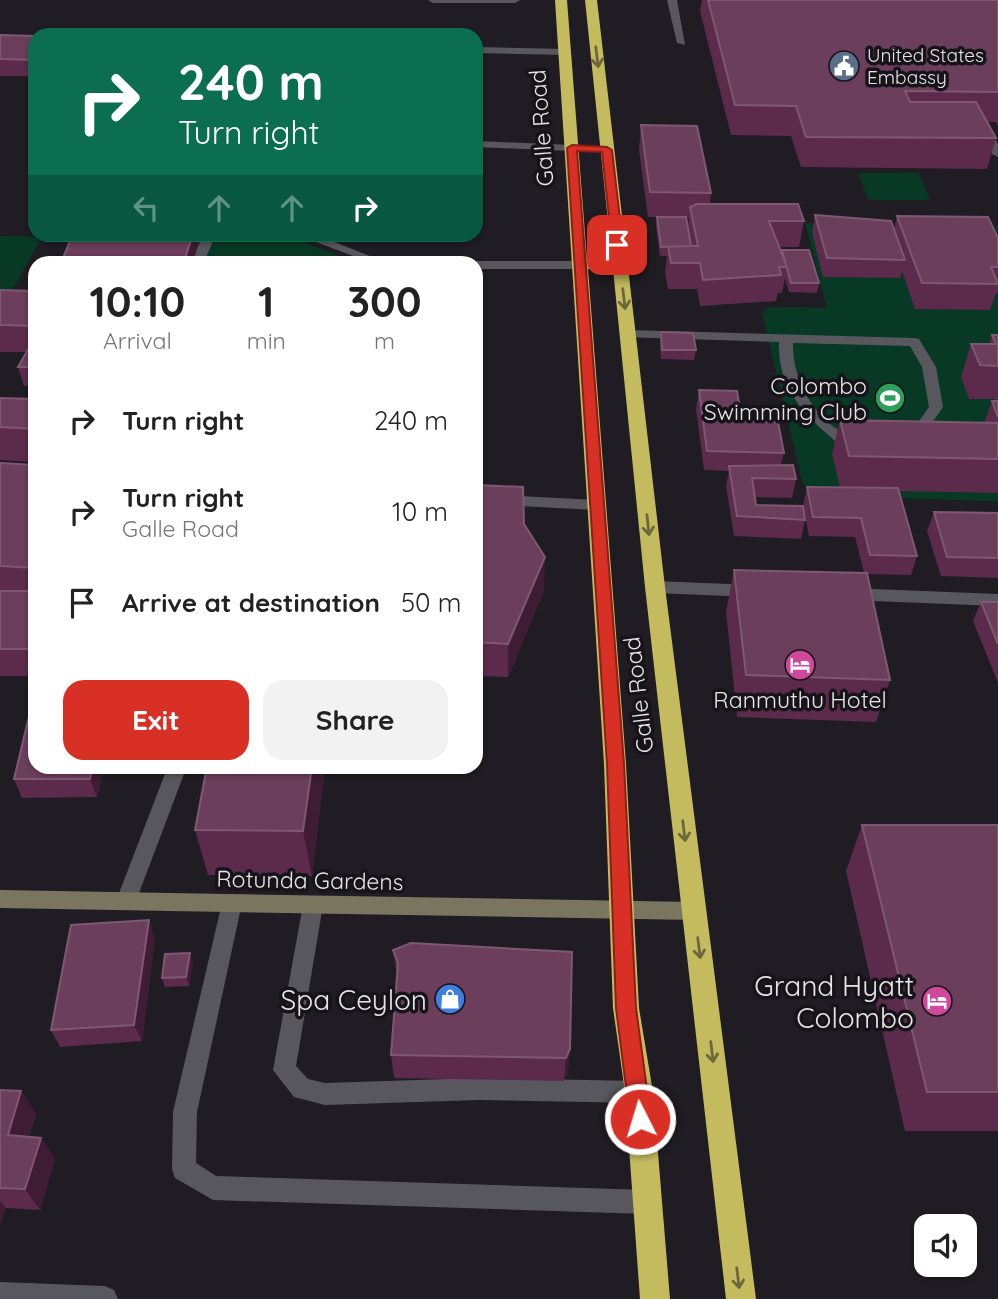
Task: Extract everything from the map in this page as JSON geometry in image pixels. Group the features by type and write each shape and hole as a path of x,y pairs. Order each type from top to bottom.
{"highway":[{"name":"Galle Road","path":"561,0 566,52 567,117 589,149 620,264 655,587 741,1299"},
{"name":"Galle Road","path":"591,0 589,149 580,265 615,764 626,1008 639,1092 655,1299"},
{"path":"580,265 620,264"}],"main road":[{"name":"Rotunda Gardens","path":"0,899 694,911"}],"street":[{"path":"433,0 515,0"},
{"path":"672,0 682,43"},
{"path":"483,50 566,52"},
{"path":"983,127 998,154"},
{"path":"483,144 589,149"},
{"path":"323,242 362,256"},
{"path":"483,265 580,265"},
{"path":"627,334 914,342 929,366 936,408 909,446 897,445"},
{"path":"786,340 784,361 800,403 847,443 872,444"},
{"path":"483,499 597,505"},
{"path":"655,587 765,591"},
{"path":"833,594 998,600"},
{"path":"126,901 175,774"},
{"path":"232,903 186,1112 184,1169 213,1188 646,1202"},
{"path":"313,905 284,1070 302,1089 325,1094 478,1089 639,1092"},
{"path":"0,1295 106,1299"}],"green space":[{"path":"858,173 919,173 930,200 868,200"},
{"name":"Colombo Swimming Club","path":"805,223 998,227 998,501 818,496 803,484 762,313 768,307 827,308"},
{"path":"0,236 28,237 28,242 39,242 31,256 28,256 28,262 4,305 0,305"},
{"path":"215,242 302,242 339,256 206,256 210,246"}],"building":[{"name":"United States Embassy","path":"708,0 998,0 998,92 905,91 910,102 976,102 996,138 806,137 796,106 735,105"},
{"path":"0,35 28,36 28,60 0,59"},
{"path":"641,125 697,126 711,193 650,192"},
{"path":"697,204 798,204 804,221 769,221 787,267 779,267 781,275 703,280 700,263 671,263 668,246 698,246 690,207"},
{"path":"815,215 891,221 905,260 827,258"},
{"path":"897,216 988,217 998,238 998,267 991,267 998,284 922,283"},
{"path":"657,217 686,217 691,246 661,247"},
{"path":"70,242 190,242 186,256 64,256"},
{"path":"782,250 809,250 819,283 791,283"},
{"path":"0,290 28,291 28,326 0,325"},
{"path":"661,332 693,333 696,350 662,350"},
{"path":"992,335 998,335 998,366 980,365 971,344 996,344"},
{"path":"28,349 28,367 18,367"},
{"path":"699,390 737,391 742,421 778,422 784,453 707,451"},
{"path":"0,398 28,399 28,429 0,427"},
{"path":"992,401 998,401 998,417"},
{"path":"840,420 998,423 998,459 849,456"},
{"path":"0,463 28,465 28,568 0,566"},
{"path":"793,465 796,479 752,478 756,505 803,506 805,520 737,516 729,466"},
{"path":"483,485 523,487 524,524 545,557 508,644 483,642"},
{"path":"807,487 898,488 917,556 870,555 861,518 813,517"},
{"path":"934,512 998,513 998,558 947,557"},
{"path":"734,570 867,573 890,680 746,675"},
{"path":"0,591 28,591 28,649 0,649"},
{"path":"981,602 998,602 998,644"},
{"path":"28,720 28,774 91,774 90,779 14,779"},
{"path":"206,774 311,774 303,831 195,830"},
{"name":"Grand Hyatt Colombo","path":"862,825 998,825 998,1092 927,1092"},
{"path":"149,920 134,1025 51,1030 71,925"},
{"path":"411,943 572,952 570,1049 566,1058 391,1055 398,963 393,950"},
{"path":"190,953 186,977 162,978 165,954"},
{"path":"0,1090 21,1091 8,1135 41,1138 25,1189 0,1188"}],"place":[{"name":"United States Embassy","path":"844,66"},
{"name":"Colombo Swimming Club","path":"890,398"},
{"name":"Ranmuthu Hotel","path":"800,665"},
{"name":"Spa Ceylon","path":"450,999"},
{"name":"Grand Hyatt Colombo","path":"937,1001"}],"route":[{"path":"617,245 607,150 572,148 615,764 626,1008 639,1092 640,1119"}]}
